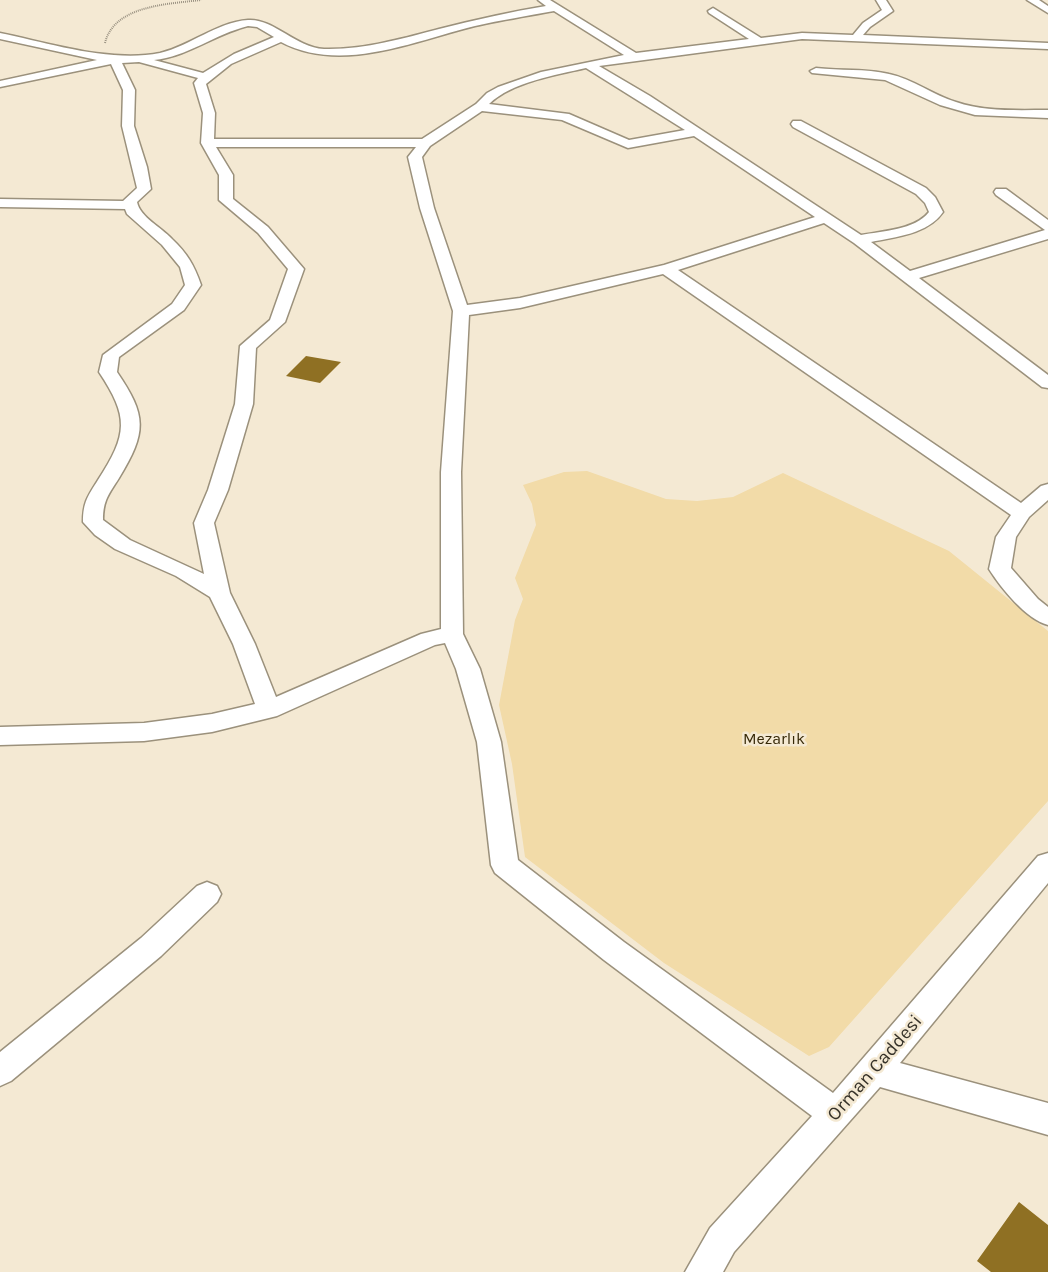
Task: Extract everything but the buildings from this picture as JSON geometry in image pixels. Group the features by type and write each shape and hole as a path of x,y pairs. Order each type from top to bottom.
{"street":[{"path":"857,37 861,29 888,11 881,0"},
{"path":"1032,0 1048,10"},
{"path":"0,84 123,59 161,56 182,50 248,22 260,24 291,45 309,50 350,51 370,49 548,4 633,56"},
{"path":"713,11 759,41"},
{"path":"0,36 206,77"},
{"path":"835,1114 614,951 505,865 489,742 468,669 452,634 451,472 461,311 427,208 415,157 425,143 480,107 491,96 502,89 539,76 588,64 633,56 802,36 1048,46"},
{"path":"269,710 244,644 219,593 204,523 218,490 244,404 248,346 277,322 296,269 263,230 226,200 226,175 207,144 209,113 200,84 206,77 236,56 282,38"},
{"path":"123,59 129,90 128,126 140,167 144,189 130,201 130,205 132,211 167,242 187,266 193,285 178,307 111,355 108,372 121,391 131,415 127,445 108,480 93,501 93,522 107,536 136,552 180,570 219,593"},
{"path":"588,64 696,132 859,240 1048,383"},
{"path":"816,71 845,75 872,73 891,77 953,106 994,113 1048,114"},
{"path":"480,107 565,117 628,144 696,132"},
{"path":"798,124 921,191 931,199 936,212 934,217 924,224 859,240"},
{"path":"207,144 425,143"},
{"path":"1002,192 1022,210 1048,227"},
{"path":"0,203 130,205"},
{"path":"461,311 520,303 642,273 666,269 827,218"},
{"path":"907,277 1048,234"},
{"path":"666,269 1022,513"},
{"path":"1048,490 1022,513 1006,537 1000,568 1030,604 1048,618"},
{"path":"0,736 144,732 212,723 269,710 429,639 452,634"},
{"name":"Orman Caddesi","path":"703,1272 722,1240 874,1071 1048,864"},
{"path":"0,1071 151,947 207,894"},
{"path":"874,1071 1048,1119"}],"path":[{"path":"123,59 104,46 109,31 121,19 156,6 201,0"}],"green space":[{"name":"Mezarlık","path":"587,471 666,499 697,501 733,497 783,473 949,551 1048,631 1048,801 829,1047 809,1056 664,963 525,857 512,764 499,705 515,620 523,599 515,578 536,525 532,504 523,485 564,472"}]}
